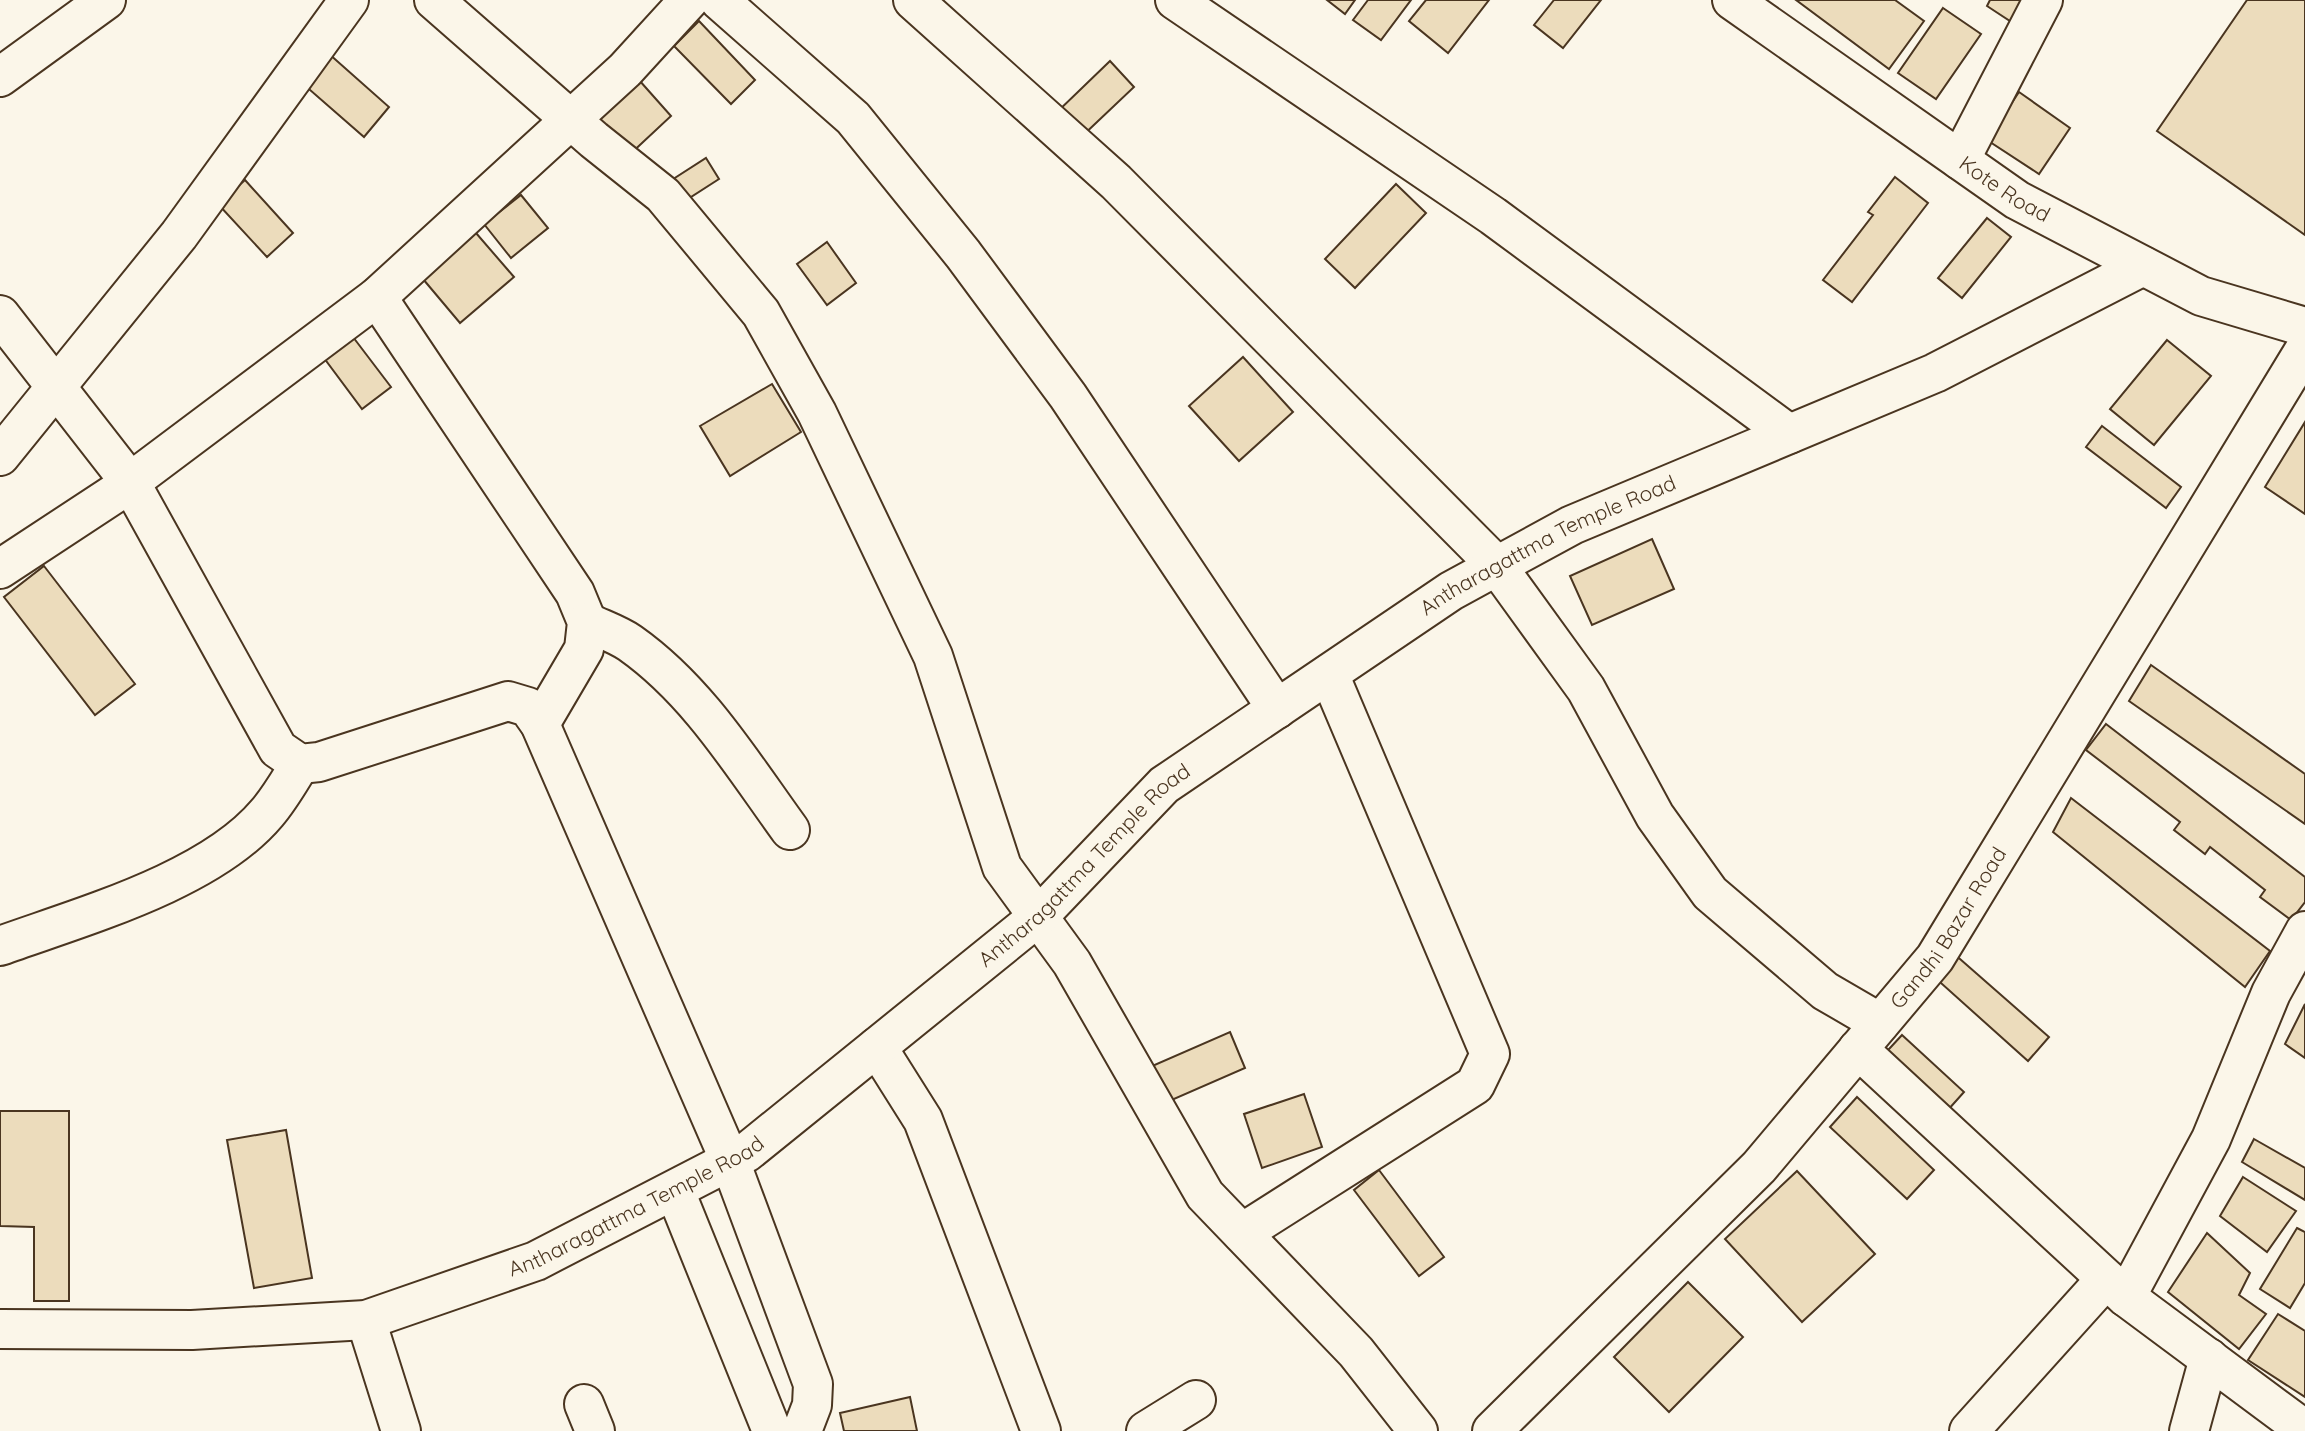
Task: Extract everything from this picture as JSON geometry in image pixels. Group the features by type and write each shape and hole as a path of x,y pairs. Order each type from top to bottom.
{"street":[{"path":"0,77 106,0"},
{"path":"0,456 179,235 349,0"},
{"path":"434,0 663,195 761,313 817,413 933,656 1002,867 1072,963 1205,1195 1356,1352 1418,1431"},
{"path":"0,569 130,482 377,297 625,70 689,0"},
{"path":"719,0 853,118 964,254 1068,396 1277,709"},
{"path":"913,0 1116,181 1497,566 1586,689 1655,817 1710,893 1825,991 2116,1288 2305,1430"},
{"path":"1175,0 1493,216 1789,434"},
{"name":"Kote Road","path":"1732,0 2017,200 2201,296 2305,327"},
{"path":"1960,160 2043,0"},
{"name":"Antharagattma Temple Road","path":"0,1329 192,1331 366,1320 536,1261 747,1152 1039,916 1164,785 1451,591 1572,525 1935,373 2143,266"},
{"path":"377,297 575,593 587,622 583,649 540,724"},
{"path":"0,315 130,482 278,749 300,764 319,762 508,701 528,707 540,724 730,1161 813,1384 812,1405 802,1431"},
{"name":"Gandhi Bazar Road","path":"1492,1431 1759,1167 1935,958 2305,349"},
{"path":"587,622 628,642 670,675 721,734 790,830"},
{"path":"1242,1233 1475,1085 1490,1054 1329,674"},
{"path":"0,946 139,895 217,858 267,813 300,764"},
{"path":"1969,1431 2116,1288 2211,1139 2271,993 2305,932"},
{"path":"877,1047 923,1120 1041,1431"},
{"path":"674,1191 772,1431"},
{"path":"366,1320 401,1431"},
{"path":"2189,1431 2209,1358"},
{"path":"1146,1431 1196,1400"}],"building":[{"path":"1327,0 1355,0 1345,14"},
{"path":"1368,0 1411,0 1381,40 1353,20"},
{"path":"1426,0 1489,0 1448,53 1409,21"},
{"path":"1554,0 1601,0 1563,48 1534,25"},
{"path":"1796,0 1895,0 1924,21 1889,69"},
{"path":"1990,0 2025,0 2013,23 1987,6"},
{"path":"2247,0 2305,0 2305,235 2157,131"},
{"path":"1943,8 1981,34 1936,99 1898,73"},
{"path":"699,21 755,80 731,104 674,46"},
{"path":"328,53 389,107 364,137 302,83"},
{"path":"1110,61 1134,87 1078,140 1055,114"},
{"path":"639,80 671,116 627,157 595,121"},
{"path":"2019,92 2070,128 2039,174 1987,140"},
{"path":"706,158 719,179 680,204 667,183"},
{"path":"1895,177 1928,203 1852,302 1823,280 1873,215 1868,212"},
{"path":"245,180 293,233 267,257 218,204"},
{"path":"1396,184 1426,213 1355,288 1325,259"},
{"path":"521,195 548,228 511,258 484,224"},
{"path":"1987,218 2011,237 1962,298 1938,278"},
{"path":"476,233 514,277 460,323 423,279"},
{"path":"827,242 856,283 827,305 797,264"},
{"path":"353,337 391,387 362,409 324,358"},
{"path":"2167,340 2211,376 2154,445 2110,409"},
{"path":"1243,357 1293,412 1239,461 1189,406"},
{"path":"772,384 801,432 730,476 700,426"},
{"path":"2305,422 2305,514 2265,487"},
{"path":"2102,426 2181,487 2166,508 2086,447"},
{"path":"1652,539 1674,589 1592,625 1570,576"},
{"path":"44,566 135,684 95,715 4,597"},
{"path":"2151,665 2305,774 2305,824 2129,701"},
{"path":"2106,724 2305,877 2305,902 2291,920 2260,897 2265,890 2210,847 2205,854 2174,830 2180,822 2086,750"},
{"path":"2071,798 2270,951 2245,987 2053,832"},
{"path":"1952,952 2049,1037 2028,1061 1932,975"},
{"path":"2305,1004 2305,1058 2285,1044"},
{"path":"1230,1032 1245,1068 1158,1106 1143,1070"},
{"path":"1902,1035 1964,1092 1939,1120 1877,1062"},
{"path":"1304,1094 1322,1147 1262,1168 1244,1114"},
{"path":"1857,1097 1934,1170 1907,1199 1830,1127"},
{"path":"0,1111 69,1111 69,1301 34,1301 34,1227 0,1226"},
{"path":"286,1130 312,1278 254,1288 227,1140"},
{"path":"2254,1139 2305,1168 2305,1200 2242,1162"},
{"path":"1379,1170 1444,1257 1419,1276 1354,1190"},
{"path":"1797,1171 1875,1254 1802,1322 1725,1239"},
{"path":"2243,1177 2296,1211 2267,1252 2220,1216"},
{"path":"2297,1228 2305,1232 2305,1283 2290,1308 2260,1289"},
{"path":"2207,1233 2250,1273 2239,1295 2266,1314 2239,1349 2168,1292"},
{"path":"1688,1282 1743,1337 1669,1412 1614,1357"},
{"path":"2278,1314 2305,1331 2305,1397 2248,1360"},
{"path":"910,1397 917,1431 844,1431 840,1413"}]}
